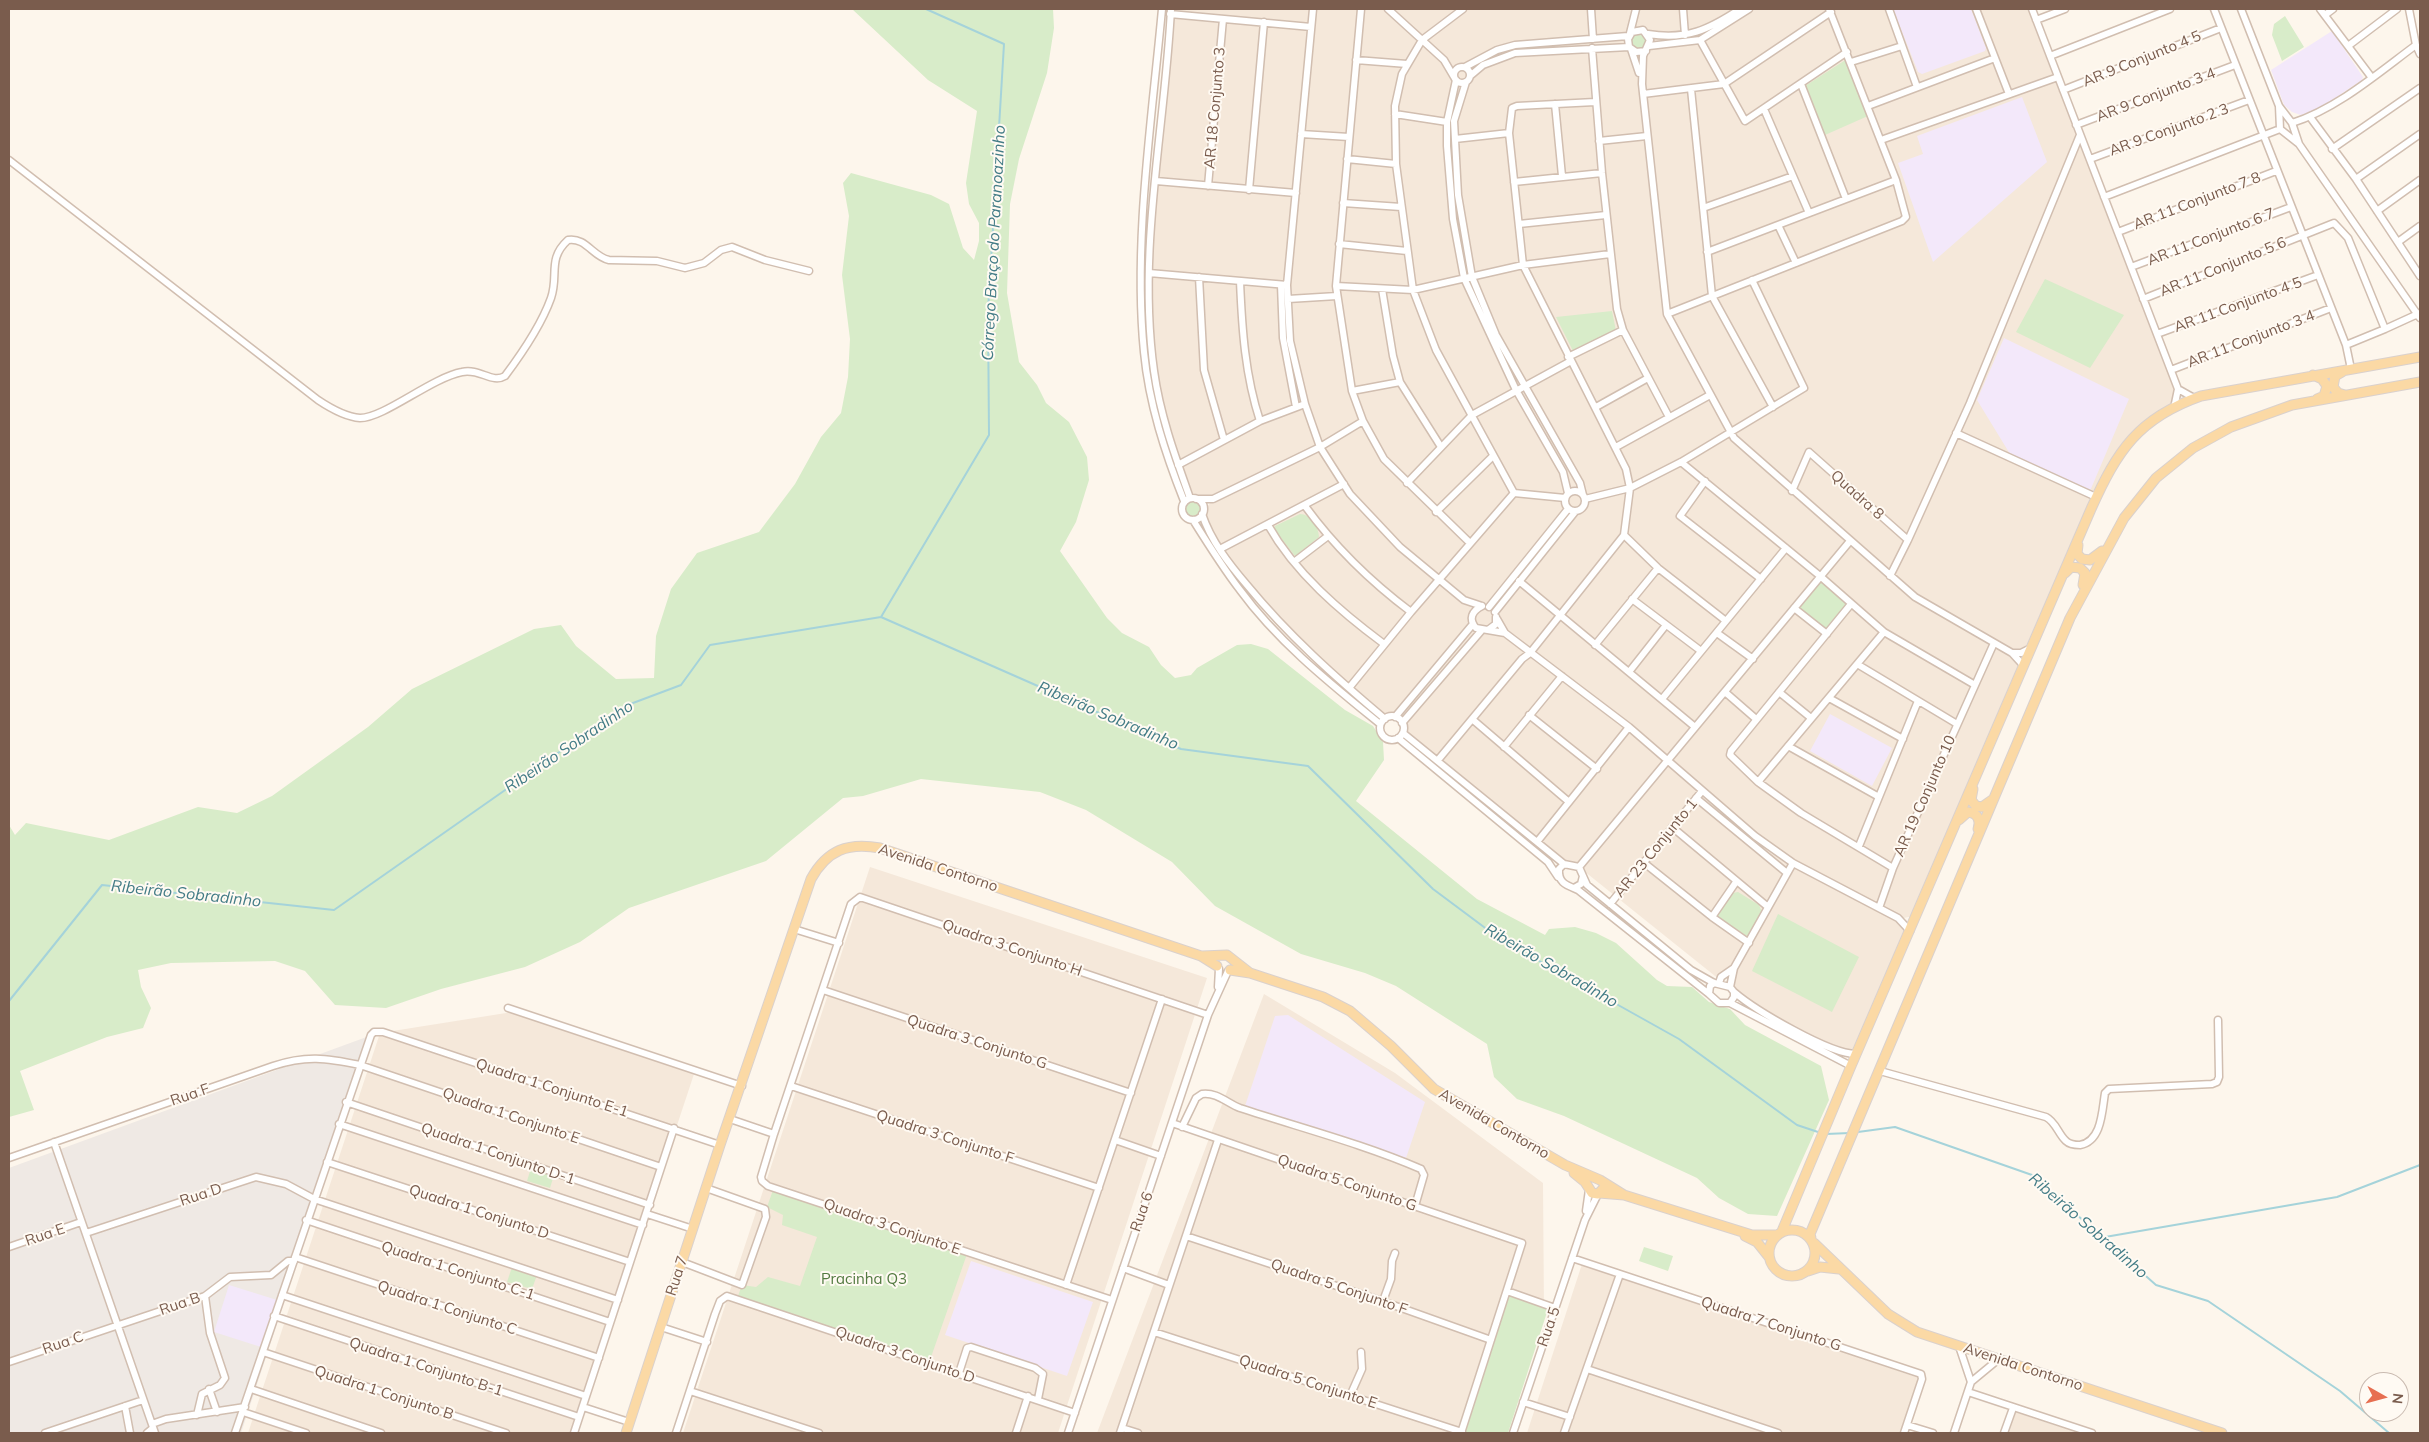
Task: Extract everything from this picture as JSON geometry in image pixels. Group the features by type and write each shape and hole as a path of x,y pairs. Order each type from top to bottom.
{"main road":[{"path":"1842,1270 1820,1267 1800,1275 1784,1275 1777,1270 1769,1257 1772,1242 1779,1233 1820,1139 2096,497 2120,452 2133,437 2174,408 2194,398 2220,391 2420,357"},
{"path":"2348,370 2335,376 2333,387 2338,393 2348,395"},
{"path":"2313,375 2322,379 2327,386 2324,396 2315,401"},
{"path":"2070,618 2106,548 2124,518 2156,478 2193,448 2231,427 2292,406 2420,382"},
{"path":"2078,539 2077,554 2082,559 2090,560 2106,548"},
{"path":"1807,1271 1815,1258 1810,1234 2070,618 2085,574 2080,568 2071,567 2062,576"},
{"path":"1985,753 1972,794 1972,800 1976,806 1982,807 1994,798"},
{"path":"1954,827 1962,816 1968,812 1977,816 1980,824 1967,865"},
{"name":"Avenida Contorno","path":"730,1119 811,879 823,861 843,849 871,846 1201,956 1222,967 1250,973 1323,997 1350,1010 1391,1046 1434,1089 1565,1165 1598,1180 1624,1195"},
{"path":"1227,955 1233,960 1222,967 1227,955"},
{"name":"Avenida Contorno","path":"1233,960 1250,973"},
{"name":"Rua 7","path":"626,1433 730,1119"},
{"name":"Avenida Contorno","path":"1565,1165 1593,1191 1624,1195 1734,1230 1760,1236 1779,1233"},
{"path":"1598,1180 1603,1187 1593,1191 1590,1181 1598,1180"},
{"path":"1779,1233 1788,1229 1801,1230 1812,1240"},
{"name":"Avenida Contorno","path":"1734,1230 1757,1242 1769,1257"},
{"name":"Avenida Contorno","path":"1812,1240 1901,1323 1917,1332 2222,1433"}],"street":[{"path":"1162,9 1140,264 1141,318 1144,354 1153,408 1172,470 1190,499 1203,512 1220,550 1273,617 1382,721"},
{"path":"1296,407 1284,345 1284,285 1296,193 1313,9"},
{"path":"1361,9 1338,244 1336,286 1352,391 1363,422 1384,459 1436,512 1470,543"},
{"path":"1388,9 1444,60 1460,83 1468,79 1483,65 1507,55 1592,48 1630,48 1636,52 1647,48 1700,40 1749,9"},
{"path":"1591,9 1593,39"},
{"path":"1683,9 1685,35"},
{"path":"1382,721 1395,717 1472,624 1472,616 1475,609 1486,606 1568,509 1563,472 1516,390 1464,278 1453,219 1447,122 1456,70 1497,50 1515,44 1629,35 1637,30 1647,33 1692,35 1722,21 1740,9"},
{"path":"1890,9 1917,87"},
{"path":"1976,9 2009,94"},
{"path":"2032,9 2178,389 2174,408"},
{"path":"2036,20 2065,9"},
{"path":"2050,56 2170,9"},
{"path":"2214,9 2262,136 2346,345 2348,370"},
{"path":"2241,9 2280,106 2292,123 2299,144"},
{"path":"2320,9 2372,78"},
{"path":"2325,15 2333,9"},
{"path":"2348,46 2397,9"},
{"path":"2409,9 2416,45 2420,54"},
{"path":"1457,10 1422,40 1402,74 1395,114 1396,164 1400,207 1413,290 1436,350 1514,493"},
{"path":"1311,26 1223,19 1170,11 1149,273 1154,371 1165,424 1190,499 1184,513 1193,520 1241,592 1281,636 1312,667 1382,721"},
{"path":"1643,94 1724,84 1830,11 1848,52 1896,180 1906,217 1902,221 1667,314"},
{"path":"1636,12 1650,40 1647,48 1642,84"},
{"path":"1636,12 1629,35 1630,48 1642,84 1667,314 1730,432 1734,438 1792,491 1915,598 2012,652 2021,653 2031,648"},
{"name":"AR 18 Conjunto 3","path":"1223,19 1208,186 1296,193"},
{"path":"1250,190 1264,22"},
{"name":"AR 9 Conjunto 4 5","path":"2063,90 2221,28"},
{"path":"1700,40 1745,121 1848,52"},
{"path":"2104,197 2310,117 2372,78 2416,45"},
{"path":"1851,62 1902,46"},
{"path":"1592,48 1595,102 1617,309 1623,330 1669,417"},
{"path":"1868,106 1995,58"},
{"path":"1356,60 1407,64"},
{"path":"1444,60 1469,69 1468,79 1454,121 1458,195 1472,276 1496,335 1580,484 1584,497 1584,506 1575,512 1519,581 1496,615 1493,628 1488,630"},
{"name":"AR 9 Conjunto 3 4","path":"2076,125 2235,65"},
{"path":"1881,140 2058,77"},
{"path":"1801,84 1846,199"},
{"path":"2332,150 2420,88"},
{"path":"1692,89 1712,296 1773,406"},
{"name":"AR 9 Conjunto 2 3","path":"2090,159 2248,100"},
{"path":"1438,760 1522,659 1530,653 1560,617 1624,535 1630,488 1626,468 1523,265 1509,133 1512,108 1517,106 1595,102"},
{"path":"1555,104 1562,176"},
{"path":"2280,106 2281,128 2299,144 2419,315 2346,345"},
{"path":"1764,109 1809,213"},
{"path":"1395,114 1447,122"},
{"path":"2310,117 2420,273"},
{"path":"2281,128 2292,123"},
{"path":"1455,139 1509,133"},
{"path":"1301,134 1349,137"},
{"path":"2356,180 2420,134"},
{"path":"1890,576 1956,433 2080,135"},
{"path":"1599,141 1647,136"},
{"path":"1347,159 1396,164"},
{"path":"9,160 318,400 329,408 352,417 372,416 440,378 460,372 473,370 495,379 505,376 540,323 553,290 554,260 560,248 568,240 579,240 602,259 609,260 657,261 685,268 704,263 721,250 732,247 765,260 809,271"},
{"name":"AR 11 Conjunto 7 8","path":"2118,232 2276,171"},
{"path":"1514,182 1602,173"},
{"path":"1703,208 1793,176"},
{"path":"1156,180 1208,186"},
{"path":"1707,252 1896,180"},
{"path":"2377,210 2420,180"},
{"path":"1342,203 1400,207"},
{"name":"AR 11 Conjunto 6 7","path":"2131,267 2291,207"},
{"path":"1519,224 1606,215"},
{"name":"AR 11 Conjunto 5 6","path":"2143,299 2334,223 2348,238 2385,329"},
{"path":"1778,225 1796,263"},
{"path":"2398,242 2420,226"},
{"path":"1338,244 1406,251"},
{"path":"1336,286 1413,290 1523,265 1610,254"},
{"path":"1149,273 1284,285"},
{"name":"AR 11 Conjunto 4 5","path":"2157,334 2318,275"},
{"path":"1199,277 1204,370 1224,440"},
{"path":"1514,493 1567,496 1576,491 1584,497 1630,488 1682,462 1804,388 1752,280"},
{"path":"1240,281 1246,369 1260,421"},
{"path":"1284,285 1288,299 1290,341 1304,404 1320,447 1350,494 1400,546 1464,600 1472,616"},
{"path":"1382,289 1393,356 1400,382 1441,447"},
{"path":"1288,299 1337,296"},
{"name":"AR 11 Conjunto 3 4","path":"2171,370 2331,308"},
{"path":"1407,483 1472,415 1623,330"},
{"path":"1596,406 1648,378"},
{"path":"1352,391 1400,382"},
{"path":"2178,389 2194,398"},
{"path":"1616,447 1710,395"},
{"path":"1178,465 1260,421 1304,404"},
{"path":"1190,499 1213,499 1320,447 1363,422"},
{"path":"1956,433 2096,497"},
{"name":"Quadra 8","path":"1792,491 1809,452 1908,540"},
{"path":"1436,512 1493,456"},
{"path":"1682,462 1820,576 1884,632 1975,685"},
{"path":"1705,481 1680,516 1761,579"},
{"path":"1220,550 1344,484"},
{"path":"1349,688 1411,612 1514,493"},
{"path":"1193,520 1199,519 1213,499"},
{"path":"1305,506 1328,536 1377,587 1411,612"},
{"path":"1568,509 1575,512"},
{"path":"1268,525 1294,562 1310,580 1362,628 1384,644"},
{"path":"1624,535 1658,568 1726,621"},
{"path":"1294,562 1328,536"},
{"path":"1579,867 1666,760 1754,659 1850,541"},
{"path":"1662,699 1786,548"},
{"path":"1595,645 1658,568"},
{"path":"1519,581 1560,617 1695,727"},
{"path":"1632,599 1701,651"},
{"path":"1464,600 1486,606 1496,615 1505,633 1629,727 1755,836 1793,863 1898,918 1910,930"},
{"path":"1851,604 1756,719 1731,751 1730,755 1758,782 1801,813 1893,868"},
{"path":"1794,608 1827,634"},
{"path":"1472,624 1481,631"},
{"path":"1629,672 1666,625"},
{"path":"1400,736 1402,723 1481,631 1488,630 1505,633"},
{"path":"1717,632 1754,659"},
{"path":"1758,782 1884,632"},
{"name":"AR 19 Conjunto 10","path":"1878,908 1893,868 1994,643"},
{"path":"2012,652 2023,665"},
{"path":"1857,664 1958,724"},
{"path":"1504,747 1562,676"},
{"path":"1726,692 1756,719"},
{"path":"1779,692 1812,718"},
{"path":"1829,698 1903,739"},
{"path":"1859,846 1918,701"},
{"path":"1529,715 1597,769"},
{"path":"1395,717 1402,723"},
{"path":"1472,720 1569,802"},
{"path":"1382,721 1380,732 1384,738 1391,740 1400,736"},
{"path":"1537,842 1629,727"},
{"path":"1400,736 1438,760 1564,864 1579,867"},
{"path":"1400,736 1548,862 1566,886 1574,888 1719,1003 1730,1003 1851,1066"},
{"path":"1788,746 1879,798"},
{"name":"AR 23 Conjunto 1","path":"1610,904 1702,791"},
{"path":"1696,798 1787,873"},
{"path":"1672,827 1768,907"},
{"path":"1643,862 1712,917 1749,942"},
{"path":"1709,994 1710,986 1734,968 1793,863"},
{"path":"1558,877 1559,869 1564,864"},
{"path":"1579,867 1587,885 1691,970 1732,989 1747,1003 1815,1040 1846,1054 1856,1054"},
{"path":"1574,888 1581,884 1583,876"},
{"path":"1712,917 1736,882"},
{"name":"Quadra 3 Conjunto H","path":"839,943 851,904 855,899 862,897 1208,1015"},
{"path":"1898,918 1909,918 1918,913"},
{"path":"730,1119 774,1134 791,1086 839,943 794,929"},
{"name":"Rua 6","path":"1068,1433 1217,991 1222,967"},
{"path":"1730,1003 1734,997 1732,989 1734,968"},
{"name":"Quadra 3 Conjunto G","path":"823,990 1131,1093"},
{"path":"1066,1285 1162,999"},
{"path":"508,1008 742,1086"},
{"path":"1880,1071 2046,1117 2053,1122 2064,1139 2078,1145 2086,1143 2097,1133 2106,1093 2109,1089 2212,1084 2217,1082 2219,1077 2218,1020"},
{"name":"Quadra 1 Conjunto E-1","path":"360,1065 371,1035 374,1032 383,1032 720,1145"},
{"name":"Rua F","path":"9,1158 295,1059 328,1058 360,1065"},
{"path":"235,1433 360,1065"},
{"name":"Quadra 1 Conjunto E","path":"360,1065 661,1166"},
{"name":"Quadra 3 Conjunto F","path":"791,1086 1098,1188"},
{"path":"1182,1127 1196,1098 1202,1094 1217,1095 1238,1107 1348,1142 1421,1169 1424,1175 1415,1206"},
{"name":"Quadra 1 Conjunto D-1","path":"346,1102 650,1205"},
{"name":"Quadra 5 Conjunto G","path":"1172,1123 1522,1242 1507,1291"},
{"name":"Quadra 1 Conjunto D-1","path":"339,1124 643,1225"},
{"path":"574,1433 674,1128"},
{"name":"Quadra 3 Conjunto E","path":"774,1134 761,1177 762,1181 768,1186 1112,1300"},
{"path":"1115,1140 1161,1156"},
{"path":"1138,1433 1121,1431 1218,1140"},
{"path":"54,1142 153,1428"},
{"name":"Quadra 1 Conjunto D","path":"327,1162 630,1262"},
{"name":"Rua D","path":"86,1233 256,1177 286,1184 314,1200"},
{"path":"682,1262 742,1285 766,1218 765,1209 706,1188"},
{"name":"Rua 5","path":"1512,1433 1585,1220 1593,1191"},
{"name":"Quadra 1 Conjunto C-1","path":"314,1200 618,1300"},
{"path":"647,1214 693,1230"},
{"name":"Quadra 1 Conjunto C-1","path":"306,1220 610,1322"},
{"name":"Rua E","path":"9,1247 81,1222"},
{"name":"Quadra 5 Conjunto F","path":"1186,1236 1383,1301 1491,1340"},
{"path":"1383,1301 1391,1279 1392,1261 1396,1253"},
{"name":"Quadra 7 Conjunto G","path":"1572,1258 1921,1374 1922,1379 1907,1425"},
{"name":"Rua B","path":"117,1325 205,1296 230,1277 270,1275 288,1261 294,1259"},
{"name":"Quadra 1 Conjunto C","path":"294,1259 599,1358"},
{"path":"1123,1268 1169,1285"},
{"path":"1564,1433 1620,1274"},
{"path":"1461,1433 1507,1291 1555,1308"},
{"name":"Quadra 1 Conjunto B-1","path":"282,1295 586,1396"},
{"path":"197,1415 199,1400 202,1394 208,1389 220,1385 226,1375 210,1333 205,1296"},
{"name":"Quadra 3 Conjunto D","path":"707,1342 720,1302 726,1296 958,1372 1075,1413"},
{"name":"Quadra 1 Conjunto B-1","path":"274,1316 579,1417"},
{"name":"Rua C","path":"9,1362 117,1325"},
{"path":"661,1327 707,1342 676,1433"},
{"name":"Quadra 5 Conjunto E","path":"1154,1332 1461,1433"},
{"path":"1959,1346 1971,1382"},
{"path":"958,1372 967,1348 971,1347 1035,1368 1043,1374 1038,1399"},
{"name":"Quadra 1 Conjunto B","path":"262,1352 506,1433"},
{"path":"1350,1396 1357,1384 1362,1369 1361,1352"},
{"path":"1954,1433 1971,1382 2000,1358"},
{"path":"1587,1369 1778,1433"},
{"path":"208,1389 217,1412"},
{"path":"251,1389 381,1433"},
{"path":"690,1391 819,1433"},
{"path":"1968,1392 2092,1433"},
{"path":"1016,1433 1028,1396"},
{"path":"46,1433 143,1400"},
{"path":"1523,1402 1570,1418"},
{"path":"125,1406 130,1433"},
{"path":"583,1406 629,1422"},
{"path":"2004,1433 2013,1408"},
{"path":"148,1433 153,1428 197,1415 244,1410 306,1433"},
{"path":"1904,1433 1907,1425 1933,1433"}],"shaded area":[{"path":"1171,9 2032,9 2178,389 2174,408 2120,451 2031,648 2013,653 2023,665 1913,916 1899,919 1907,926 1856,1054 1846,1054 1747,1003 1730,987 1734,969 1720,980 1579,867 1564,864 1403,733 1400,720 1391,716 1385,719 1272,617 1228,562 1202,514 1213,499 1190,498 1178,465 1154,371 1148,289"},
{"path":"1893,9 1971,9 1986,48 1985,51 1922,74 1918,72"},
{"path":"2332,31 2363,77 2362,80 2317,110 2301,115 2292,112 2284,105 2271,70"},
{"path":"2022,97 2047,162 1933,262 1898,163 1923,154 1917,136"},
{"path":"2004,338 2129,399 2090,491 2010,454 1977,400"},
{"path":"1830,714 1892,748 1872,786 1810,751"},
{"path":"870,867 1207,978 1058,1433 683,1433"},
{"path":"1264,994 1395,1073 1543,1183 1544,1313 1502,1433 1097,1433"},
{"path":"525,1010 695,1071 575,1433 248,1433 380,1033"},
{"path":"1288,1015 1425,1102 1406,1158 1245,1106 1275,1016"},
{"path":"372,1035 241,1433 9,1433 9,1168"},
{"path":"971,1261 1093,1302 1067,1376 945,1335"},
{"path":"1582,1264 1919,1378 1901,1433 1527,1433"},
{"path":"229,1285 277,1300 261,1347 214,1332"},
{"path":"2015,1412 2078,1433 2008,1433"}],"green space":[{"path":"852,9 1053,9 1054,28 1047,73 1019,159 1010,204 1007,293 1019,362 1037,385 1046,403 1069,422 1087,457 1089,480 1076,522 1060,551 1107,618 1122,633 1149,647 1161,665 1175,678 1191,675 1197,668 1237,645 1251,644 1268,649 1345,710 1373,726 1383,742 1384,760 1356,801 1477,899 1545,935 1549,929 1575,927 1596,933 1616,943 1657,980 1667,986 1692,987 1709,1002 1730,1009 1745,1025 1821,1066 1829,1100 1777,1216 1748,1214 1719,1198 1697,1178 1564,1116 1517,1099 1494,1077 1487,1044 1396,986 1365,973 1301,954 1215,906 1172,862 1086,810 1040,792 921,779 863,796 843,798 766,861 629,908 580,942 525,967 441,989 386,1008 335,1005 305,971 275,961 171,963 138,970 141,987 151,1008 143,1028 107,1037 20,1071 34,1110 9,1117 9,825 15,835 26,823 109,840 198,807 237,813 272,796 368,727 412,689 534,629 561,625 576,646 616,679 654,678 656,636 671,589 697,553 759,532 795,484 821,437 841,413 848,377 850,339 842,275 849,216 843,183 851,173 931,195 949,204 963,248 974,260 979,241 979,223 969,204 966,183 977,111 928,80"},
{"path":"2285,16 2304,47 2282,61 2272,35 2274,24"},
{"path":"1641,32 1649,43 1641,51 1632,47 1630,42 1633,35"},
{"path":"1847,59 1868,116 1825,135 1805,86"},
{"path":"2045,279 2124,315 2090,368 2016,332"},
{"path":"1612,311 1616,331 1573,351 1556,317"},
{"path":"1189,500 1197,500 1202,505 1200,516 1189,518 1184,513 1184,505"},
{"path":"1300,514 1307,516 1313,522 1319,537 1295,556 1274,529 1275,526"},
{"path":"1820,581 1845,601 1846,605 1827,628 1823,628 1799,608"},
{"path":"1738,892 1759,905 1762,912 1747,936 1717,916 1717,913 1733,893"},
{"path":"1778,914 1859,957 1832,1012 1752,971"},
{"path":"531,1168 554,1175 550,1188 527,1181"},
{"name":"Pracinha Q3","path":"773,1190 967,1254 930,1360 738,1296 742,1285 756,1287 768,1277 800,1286 817,1237 782,1225 783,1215 767,1207"},
{"path":"1644,1247 1673,1256 1668,1271 1639,1261"},
{"path":"512,1267 537,1275 532,1289 507,1282"},
{"path":"1509,1296 1548,1309 1508,1433 1465,1433"}],"waterway":[{"name":"Córrego Braço do Paranoazinho","path":"881,617 989,435 988,311 1004,44 926,9"},
{"name":"Ribeirão Sobradinho","path":"9,1001 102,885 334,910 625,706 681,685 710,645 881,617 1181,749 1308,766 1433,889 1500,939 1679,1039 1797,1125 1821,1133"},
{"name":"Ribeirão Sobradinho","path":"1858,1132 1895,1127 2032,1175 2156,1285 2208,1301 2340,1391 2389,1433"},
{"name":"Ribeirão Sobradinho","path":"1826,1134 1850,1133"},
{"path":"2105,1237 2337,1197 2420,1165"}]}
